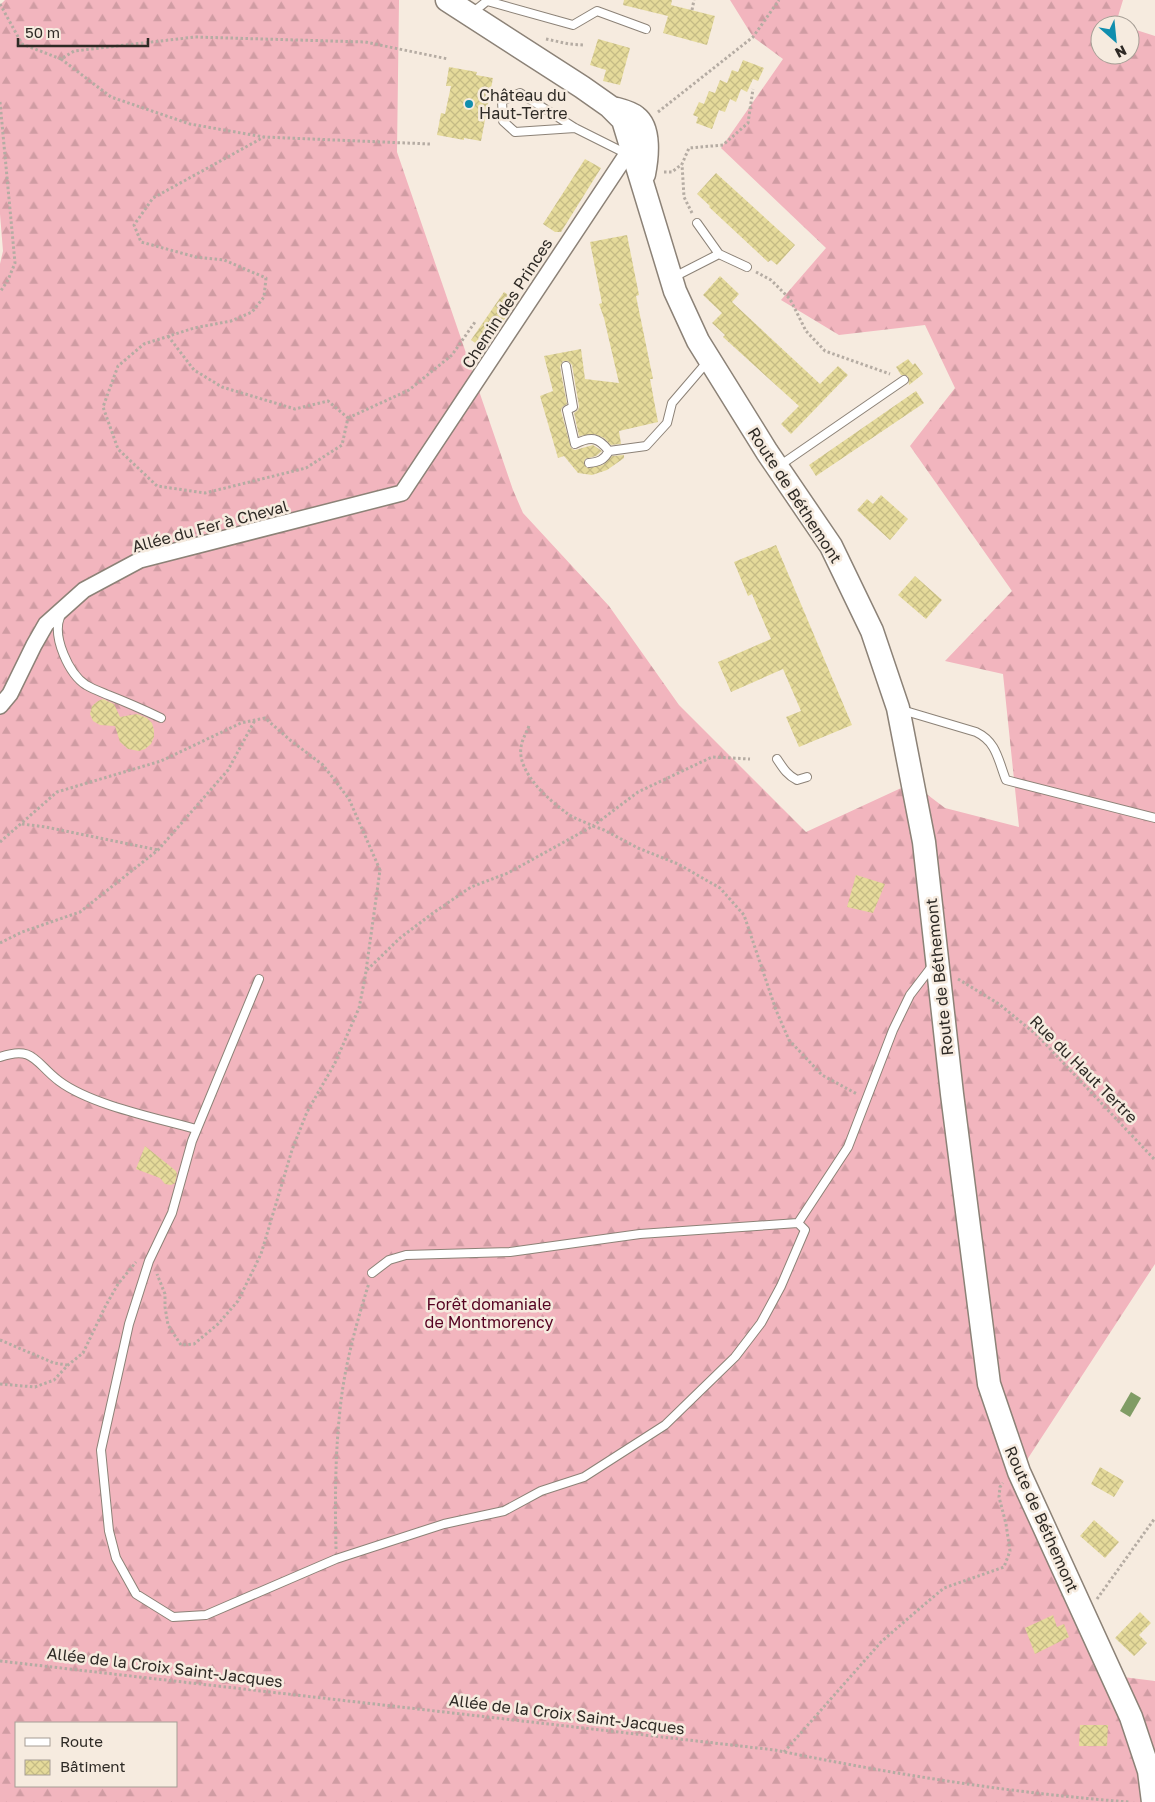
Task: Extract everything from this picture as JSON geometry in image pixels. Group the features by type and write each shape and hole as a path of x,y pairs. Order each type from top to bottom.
{"street":[{"path":"447,0 609,106 636,117 642,125 637,151"},
{"name":"Route de Béthemont","path":"637,151 643,183 676,291 698,340 777,467 831,546 872,631 898,708 924,842 952,1094 988,1384 1019,1472 1131,1716 1149,1771 1153,1802"},
{"name":"Chemin des Princes","path":"402,494 637,151"},
{"name":"Allée du Fer à Cheval","path":"0,706 10,694 34,644 46,624 84,590 140,560 402,494"}],"lane":[{"path":"469,15 487,1 574,25 597,11 646,28"},
{"path":"575,128 515,132 503,121 502,101 520,93 575,128 637,151"},
{"path":"697,223 719,254 747,267"},
{"path":"672,278 719,254"},
{"path":"589,463 605,458 610,451 646,446 667,424 672,403 710,359"},
{"path":"566,366 573,407 566,410 575,444 588,438 595,438 610,451"},
{"path":"777,467 904,380"},
{"path":"63,608 56,626 58,638 63,653 76,674 86,685 162,718"},
{"path":"898,708 976,732 986,737 994,748 1006,780 1155,818"},
{"path":"777,759 785,772 791,777 797,780 807,777"},
{"path":"798,1223 848,1147 893,1030 910,995 938,965"},
{"path":"259,978 196,1129 172,1213 149,1261 129,1324 101,1450 108,1531 116,1558 136,1594 173,1617 206,1615 336,1559 444,1524 504,1511 541,1490 584,1477 665,1425 735,1357 761,1323 781,1286 805,1230 798,1223 640,1234 510,1252 406,1255 389,1260 372,1273"},
{"path":"0,1058 12,1053 30,1054 59,1081 94,1100 196,1129"}],"path":[{"path":"692,10 694,0"},
{"path":"655,114 753,37 779,0"},
{"path":"0,4 22,44 62,59 111,97 190,124 264,136 430,144"},
{"path":"62,59 74,51 195,37 365,42 448,59"},
{"path":"540,37 552,41 584,45"},
{"path":"697,223 684,197 682,164 689,148 723,145 748,123 753,89"},
{"path":"0,102 15,263 8,280 0,292"},
{"path":"264,136 153,198 134,225 141,242 196,257 224,260 266,278 264,297 252,312 231,321 194,328 144,344 118,366 103,407 118,449 157,486 205,493 306,468 342,445 348,418"},
{"path":"747,267 771,280 790,299 806,331 825,351 854,362 878,368 904,380"},
{"path":"348,418 409,390 452,355 475,322"},
{"path":"168,336 194,370 222,387 295,409 328,401 348,418"},
{"path":"0,943 22,932 80,912 158,850 228,770 255,720"},
{"path":"529,726 520,754 525,769 537,787 569,815 604,830 638,848 678,864 720,888 744,915 773,1002 789,1040 822,1075 866,1099"},
{"path":"366,971 400,938 432,913 471,887 508,873 592,826 638,792 712,757 750,759"},
{"path":"0,842 21,824 46,827 158,850"},
{"name":"Rue du Haut Tertre","path":"938,965 999,1004 1038,1036 1155,1160"},
{"path":"336,1559 335,1507 340,1410 358,1320 372,1273"},
{"path":"0,1340 54,1363 68,1365"},
{"path":"784,1752 881,1642 919,1608 944,1588 1004,1568 1010,1551 999,1497 1000,1486 1010,1476 1019,1472"},
{"path":"1096,1600 1155,1518"},
{"name":"Allée de la Croix Saint-Jacques","path":"0,1661 784,1752 836,1763 967,1785 1129,1802"}],"green space":[{"name":"Forêt domaniale de Montmorency","path":"5,0 399,0 397,152 513,490 523,513 609,606 679,705 806,832 912,783 945,808 1019,827 1003,674 945,661 1012,591 910,446 955,388 925,325 839,335 781,300 826,248 721,148 783,59 753,37 730,0 1123,0 1118,15 1090,15 1090,65 1140,65 1140,31 1155,36 1155,1264 1019,1472 1115,1676 1155,1681 1155,1802 0,1802 0,264 3,251 0,214 0,5"}],"shaded area":[{"path":"1131,1392 1141,1398 1130,1417 1120,1411"}],"building":[{"path":"624,0 672,0 671,5 715,16 707,45 663,33 668,16 623,5"},
{"path":"598,39 630,48 620,85 603,81 606,70 590,65"},
{"path":"743,60 764,68 758,81 753,79 747,92 741,89 736,102 730,99 725,112 719,110 712,129 696,123 698,117 693,115 699,102 704,104 709,91 715,93 720,80 727,83 732,70 738,72"},
{"name":"Château du Haut-Tertre","path":"449,67 477,72 476,75 493,78 481,141 437,135 441,113 445,114 451,86 446,86"},
{"path":"585,159 601,168 561,232 555,232 543,224"},
{"path":"716,173 795,245 777,265 771,260 768,262 697,194"},
{"path":"627,235 639,295 636,296 653,379 650,379 658,422 619,431 621,444 611,445 604,438 594,434 579,436 574,413 578,410 579,406 572,365 568,361 563,361 560,367 567,404 562,407 561,411 571,448 575,450 593,445 602,451 596,456 585,459 584,464 587,468 603,465 612,456 624,455 624,458 607,470 592,475 578,473 564,456 558,458 540,396 553,391 544,356 581,349 585,379 619,383 599,304 602,303 590,242"},
{"path":"720,276 739,294 732,302 820,384 838,366 848,375 791,434 781,424 799,406 723,337 725,335 712,323 722,313 703,295"},
{"path":"504,292 517,301 484,349 471,340"},
{"path":"908,359 913,365 915,363 923,374 909,385 908,376 901,375 896,367"},
{"path":"916,391 924,403 816,476 809,465"},
{"path":"881,495 908,519 890,540 857,510 867,499 873,504"},
{"path":"776,545 852,725 799,747 786,717 801,711 783,669 731,692 718,662 771,639 752,594 748,596 734,562"},
{"path":"915,576 942,600 926,619 898,595"},
{"path":"103,699 114,704 120,717 137,714 147,718 152,723 154,730 151,744 139,751 128,749 120,742 115,726 100,725 93,721 90,714 92,706"},
{"path":"856,875 885,884 873,913 847,907"},
{"path":"145,1146 176,1171 175,1183 171,1185 165,1184 160,1178 136,1169"},
{"path":"1100,1467 1124,1481 1114,1497 1091,1484"},
{"path":"1094,1520 1119,1542 1105,1558 1080,1536"},
{"path":"1140,1612 1151,1623 1139,1635 1147,1643 1134,1656 1115,1638"},
{"path":"1053,1615 1057,1627 1064,1624 1069,1637 1035,1654 1025,1628"},
{"path":"1080,1725 1108,1725 1107,1746 1079,1746"}],"place":[{"name":"Château du Haut-Tertre","path":"469,104"}]}
